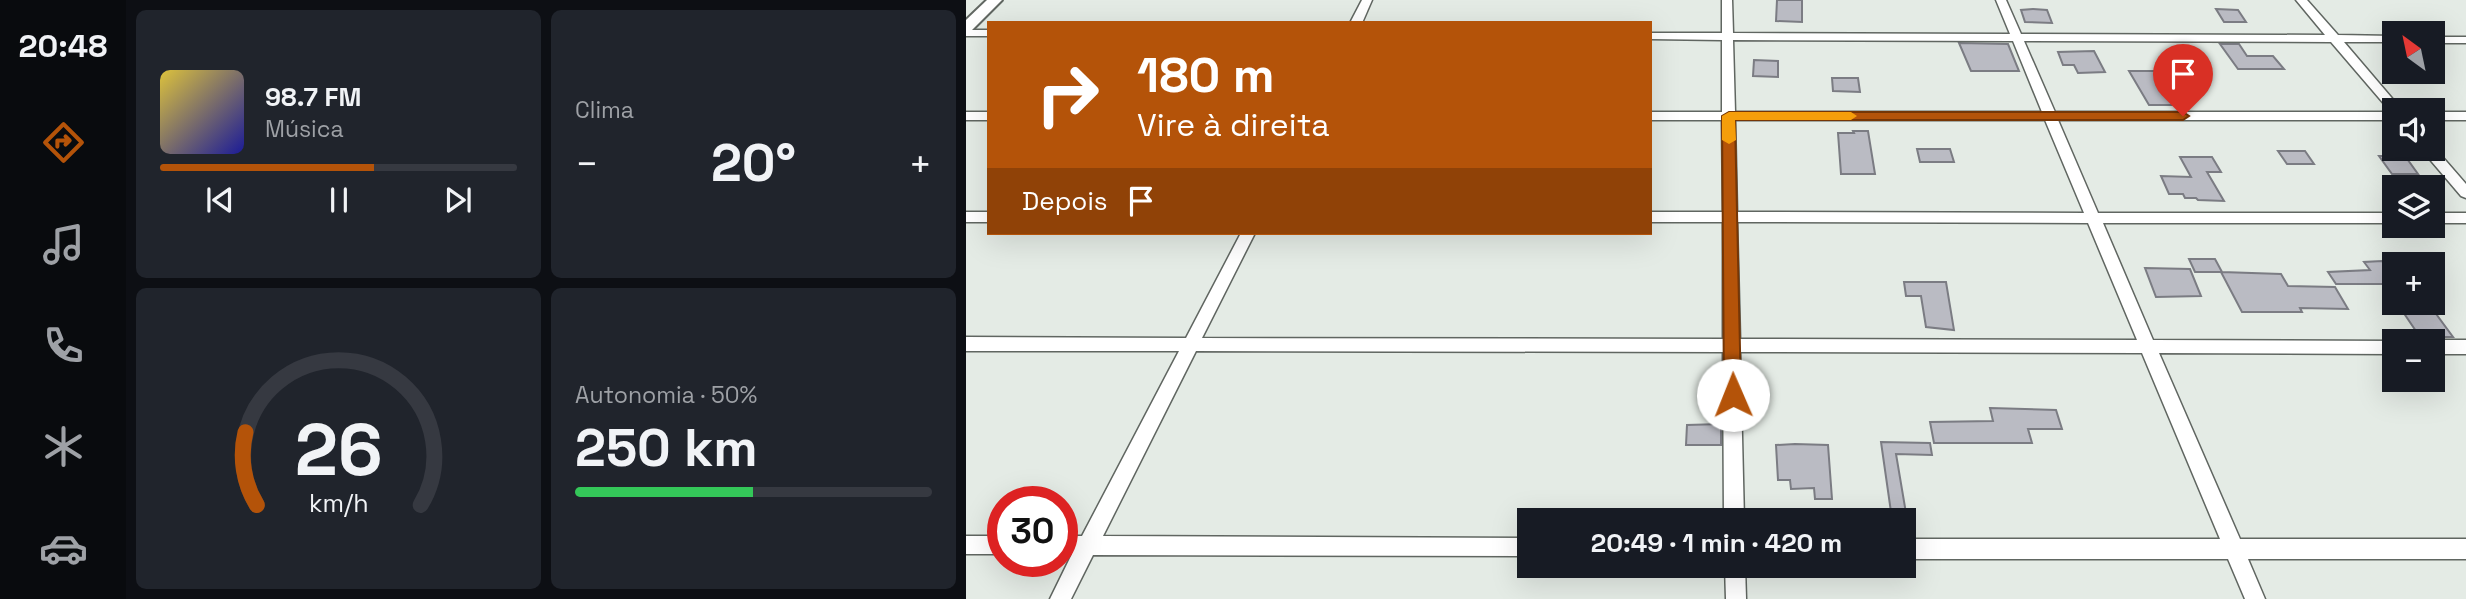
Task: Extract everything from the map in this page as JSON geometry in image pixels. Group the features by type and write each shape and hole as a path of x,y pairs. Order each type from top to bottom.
{"street":[{"path":"966,30 996,0"},
{"path":"1357,21 1367,0"},
{"path":"1727,0 1734,508"},
{"path":"2001,0 2255,599"},
{"path":"2301,0 2386,98"},
{"path":"966,30 987,33"},
{"path":"1652,36 2382,40"},
{"path":"2445,40 2466,40"},
{"path":"966,116 987,116"},
{"path":"1652,116 2382,116"},
{"path":"2445,116 2466,116"},
{"path":"2438,161 2466,193"},
{"path":"966,217 987,217"},
{"path":"1652,218 2382,218"},
{"path":"2445,218 2466,218"},
{"path":"1060,599 1247,235"},
{"path":"966,344 2382,347"},
{"path":"2445,347 2466,347"},
{"path":"966,545 987,545"},
{"path":"1078,545 1517,547"},
{"path":"1916,549 2466,549"},
{"path":"1735,578 1736,599"}],"building":[{"path":"1777,0 1802,0 1802,22 1776,21"},
{"path":"2216,9 2238,10 2246,22 2224,22"},
{"path":"2021,10 2047,10 2052,23 2025,22"},
{"path":"1959,43 2008,44 2019,71 1971,71"},
{"path":"2220,44 2239,44 2247,56 2273,56 2284,69 2238,69"},
{"path":"2094,51 2105,72 2078,73 2074,65 2063,65 2058,52"},
{"path":"1754,60 1778,61 1778,77 1753,76"},
{"path":"2129,71 2157,71 2178,105 2149,105"},
{"path":"1832,78 1858,78 1860,92 1833,91"},
{"path":"1853,131 1868,131 1875,174 1841,174 1838,133 1854,133"},
{"path":"1917,149 1950,149 1954,162 1920,162"},
{"path":"2278,151 2305,151 2314,164 2287,164"},
{"path":"2180,157 2212,157 2221,172 2207,172 2224,201 2198,200 2185,198 2183,194 2169,194 2161,176 2191,177"},
{"path":"2383,161 2409,161 2418,174 2392,174"},
{"path":"2189,259 2215,259 2222,272 2281,274 2288,286 2335,287 2348,309 2300,308 2302,312 2242,312 2221,272 2195,272"},
{"path":"2382,261 2382,284 2336,284 2328,272 2370,270 2364,262"},
{"path":"2145,268 2190,269 2201,296 2156,297"},
{"path":"1904,282 1946,282 1954,330 1926,327 1921,296 1906,296"},
{"path":"2405,315 2437,315 2453,337 2445,337 2445,329 2415,329"},
{"path":"1990,408 2056,410 2062,429 2028,429 2032,443 1934,443 1930,422 1993,421"},
{"path":"1721,424 1721,445 1686,445 1687,425"},
{"path":"1881,442 1930,443 1932,455 1896,454 1905,508 1890,508"},
{"path":"1776,445 1828,445 1832,499 1815,499 1814,488 1791,489 1790,480 1778,480"}],"slow traffic":[{"path":"1729,140 1729,116 1851,116"}],"route":[{"path":"1733,395 1729,116 2183,116"}]}
